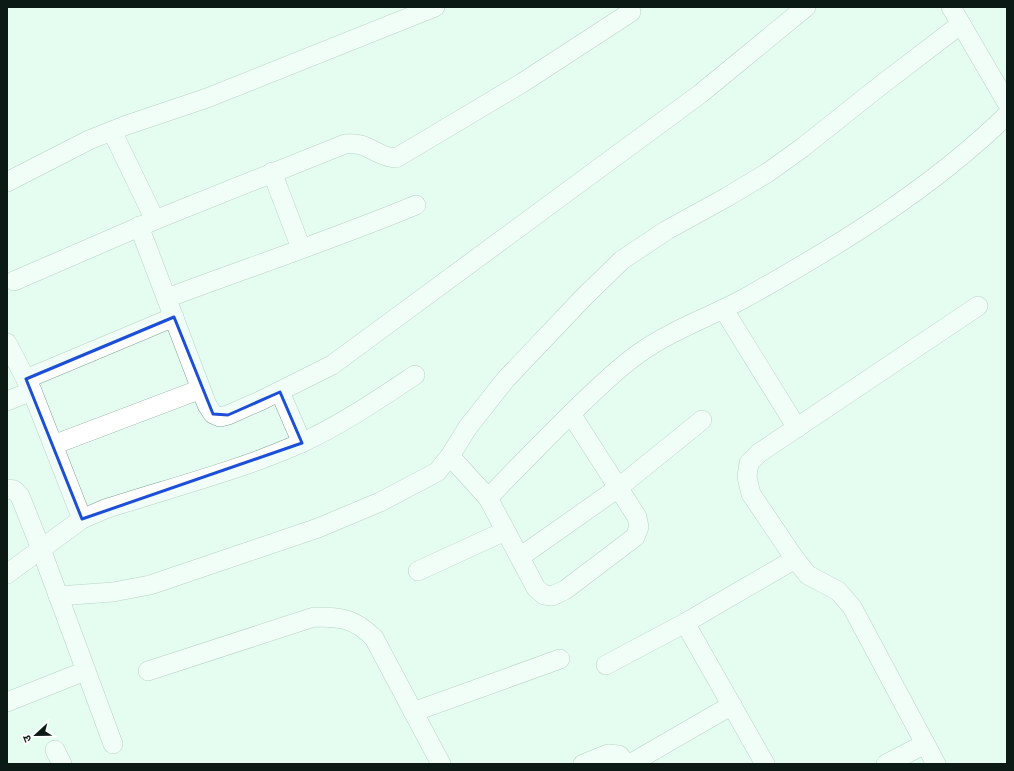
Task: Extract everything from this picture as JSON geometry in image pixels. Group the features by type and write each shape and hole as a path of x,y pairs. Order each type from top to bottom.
{"street":[{"path":"7,182 89,140 207,98 435,7"},
{"path":"112,131 147,223 166,298 201,389 213,414 220,417 228,416 280,392 332,365 700,94 806,7"},
{"path":"951,7 1007,103"},
{"path":"14,281 147,223 272,172 346,144 357,142 387,158 396,158 522,83 631,12"},
{"path":"58,596 113,592 150,585 318,528 380,502 436,472 450,456 468,427 506,379 583,298 622,260 667,230 727,198 779,165 961,24"},
{"path":"488,498 571,414 612,375 638,354 667,336 724,310 794,271 880,216 938,176 978,144 1007,116"},
{"path":"272,172 301,248"},
{"path":"166,298 301,248 339,237 416,205"},
{"path":"936,764 852,607 838,591 808,574 795,559 751,494 747,477 749,463 760,453 978,306"},
{"path":"724,310 797,428"},
{"path":"7,401 29,385 174,317"},
{"path":"7,343 29,385 82,519"},
{"path":"7,574 82,519 105,509 268,456 302,443 374,402 415,375"},
{"path":"53,445 201,389"},
{"path":"280,392 302,443"},
{"path":"450,456 488,498 536,588 544,595 552,596 565,590 635,537 639,527 637,517 571,414"},
{"path":"520,557 618,488 702,420"},
{"path":"7,489 14,490 20,496 41,548 113,744"},
{"path":"418,571 505,531"},
{"path":"606,666 685,623 795,559"},
{"path":"148,671 314,617 339,617 361,625 374,638 441,764"},
{"path":"685,623 766,764"},
{"path":"413,712 560,659"},
{"path":"7,702 85,671"},
{"path":"583,764 608,754 619,755 629,764 732,705"},
{"path":"886,764 925,744"}],"highlighted area":[{"path":"174,317 213,414 228,415 280,392 302,443 82,519 26,379"}]}
